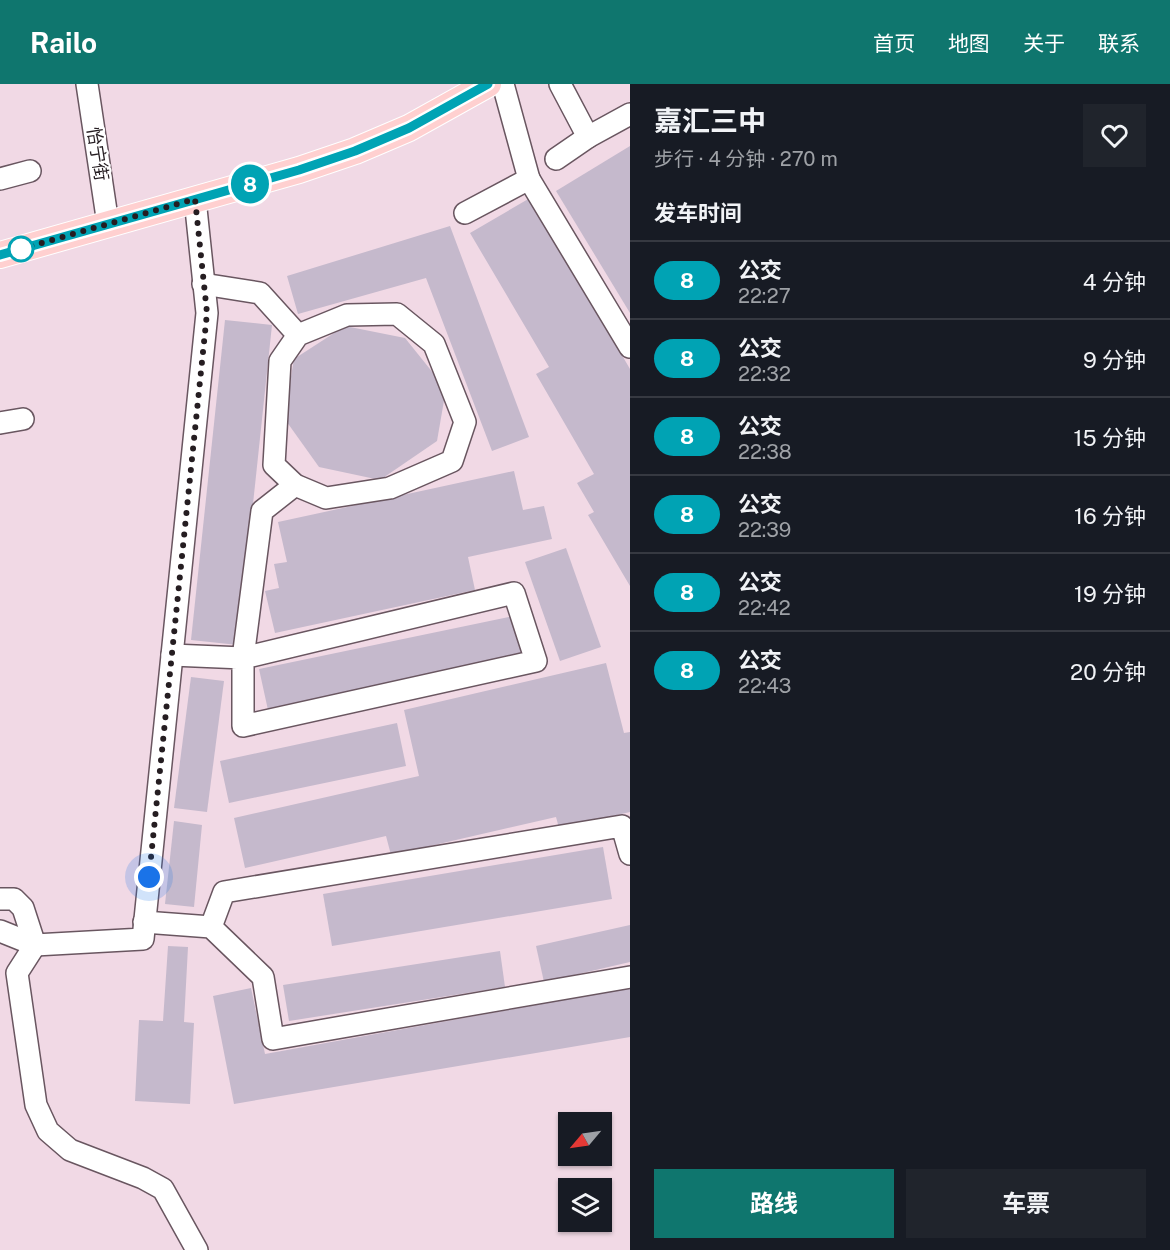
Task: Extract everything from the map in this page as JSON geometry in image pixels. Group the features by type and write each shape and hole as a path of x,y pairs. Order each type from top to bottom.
{"main road":[{"path":"0,255 299,170 355,151 409,128 488,84"}],"street":[{"name":"怡宁街","path":"87,84 108,224"},
{"path":"503,84 529,179 630,347"},
{"path":"560,84 588,136"},
{"path":"556,159 588,136 630,114"},
{"path":"0,179 30,171"},
{"path":"465,213 529,179"},
{"path":"0,931 35,945 142,939 207,313 195,199"},
{"path":"203,284 260,293 298,335"},
{"path":"397,314 434,344 465,422 452,461 390,488 326,498 295,485 274,465 280,361 298,335 347,315 397,314"},
{"path":"0,423 23,419"},
{"path":"172,655 243,658 514,593 537,661 243,726 243,658 262,511 295,485"},
{"path":"211,927 224,892 622,826 630,854"},
{"path":"0,899 14,899 23,908 35,945"},
{"path":"144,922 211,927 263,977 273,1040 630,977"},
{"path":"35,945 17,973 36,1105 48,1131 70,1150 143,1178 163,1189 197,1250"}],"building":[{"path":"630,146 630,313 556,191"},
{"path":"530,198 630,369 630,586 588,515 594,512 577,483 594,474 536,374 549,367 470,233"},
{"path":"450,226 529,437 492,451 426,278 298,314 287,276"},
{"path":"225,320 272,325 238,645 191,640"},
{"path":"345,326 405,338 446,389 437,441 380,480 319,467 284,418 294,359"},
{"path":"514,471 523,510 544,506 552,539 468,557 475,590 275,633 265,591 279,588 274,564 287,562 278,522"},
{"path":"566,548 601,647 560,661 525,562"},
{"path":"513,616 522,657 268,710 259,669"},
{"path":"606,663 624,733 630,732 630,812 559,828 556,817 391,855 386,836 245,868 234,818 419,776 404,710"},
{"path":"191,677 224,681 207,812 174,808"},
{"path":"397,723 406,766 229,803 220,761"},
{"path":"174,821 202,825 194,907 165,904"},
{"path":"603,847 612,899 332,946 323,894"},
{"path":"630,925 630,962 544,982 536,946"},
{"path":"168,946 188,947 184,1022 194,1023 190,1104 135,1101 139,1020 163,1021"},
{"path":"500,951 505,987 289,1021 283,985"},
{"path":"251,988 265,1054 630,988 630,1037 234,1104 213,996"}],"bus line":[{"name":"8","path":"0,255 299,170 355,151 409,128 488,84"}],"route":[{"path":"21,249 195,199 207,313 149,877"}]}
